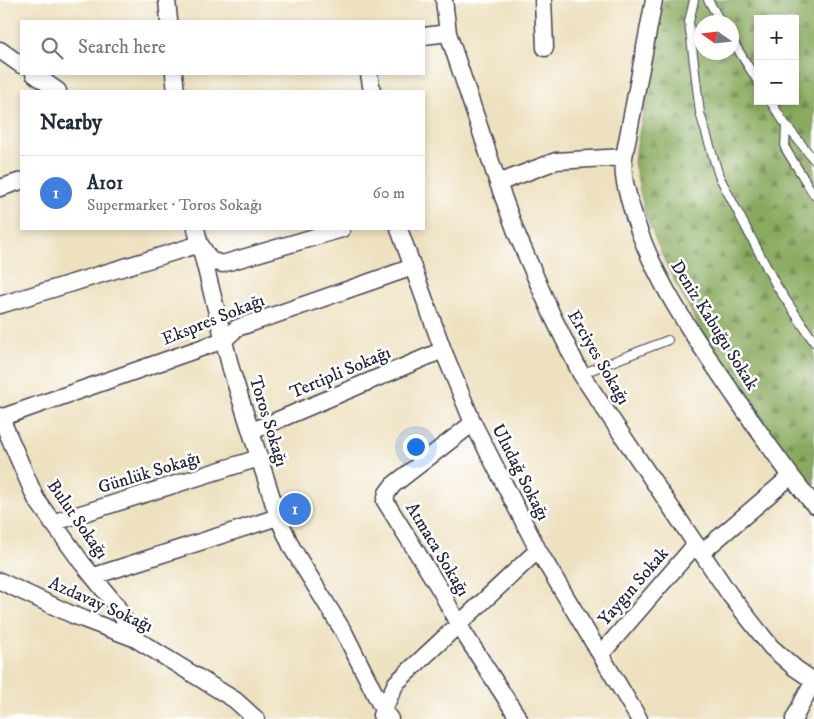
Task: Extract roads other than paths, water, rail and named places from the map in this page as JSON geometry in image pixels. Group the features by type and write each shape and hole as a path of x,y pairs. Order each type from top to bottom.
{"street":[{"path":"167,0 169,20"},
{"name":"Erciyes Sokağı","path":"444,0 448,32 516,232 552,315 582,374 653,483 730,595 771,647 795,668 814,680"},
{"path":"543,0 545,48"},
{"name":"Deniz Kabuğu Sokak","path":"654,0 622,174 640,235 669,296 709,359 791,476 814,505"},
{"path":"425,36 448,32"},
{"path":"0,50 20,64"},
{"path":"35,75 57,90"},
{"path":"174,75 176,90"},
{"path":"369,75 372,90"},
{"path":"498,183 556,161 624,157"},
{"path":"0,188 20,181"},
{"path":"0,305 198,236 210,260 222,264 339,230"},
{"name":"Uludağ Sokağı","path":"399,230 443,350 473,423 538,550 601,654 636,718"},
{"name":"Toros Sokağı","path":"198,236 231,368 278,517 292,548 345,634 384,716"},
{"name":"Ekspres Sokağı","path":"0,417 224,340 237,328 412,267"},
{"name":"Tertipli Sokağı","path":"252,431 443,350"},
{"name":"Bulut Sokağı","path":"0,417 36,498 52,523 116,605 134,638"},
{"name":"Atmaca Sokağı","path":"473,423 393,485 387,492 385,501 441,591 458,624 519,719"},
{"name":"Günlük Sokağı","path":"52,523 259,458"},
{"name":"Yaygın Sokak","path":"601,654 698,548 791,476"},
{"path":"94,576 278,517"},
{"path":"384,716 396,683 538,550"},
{"name":"Azdavay Sokağı","path":"0,581 73,615 134,638 236,700 256,719"},
{"path":"794,719 814,680"}],"lane":[{"path":"694,0 690,22 700,112 719,176 776,285 814,342"},
{"path":"708,0 718,15"},
{"path":"739,51 754,76"},
{"path":"773,105 814,160"},
{"path":"786,125 785,148 814,195"},
{"path":"582,374 668,340"}],"place":[{"name":"A101","path":"295,509"}]}
